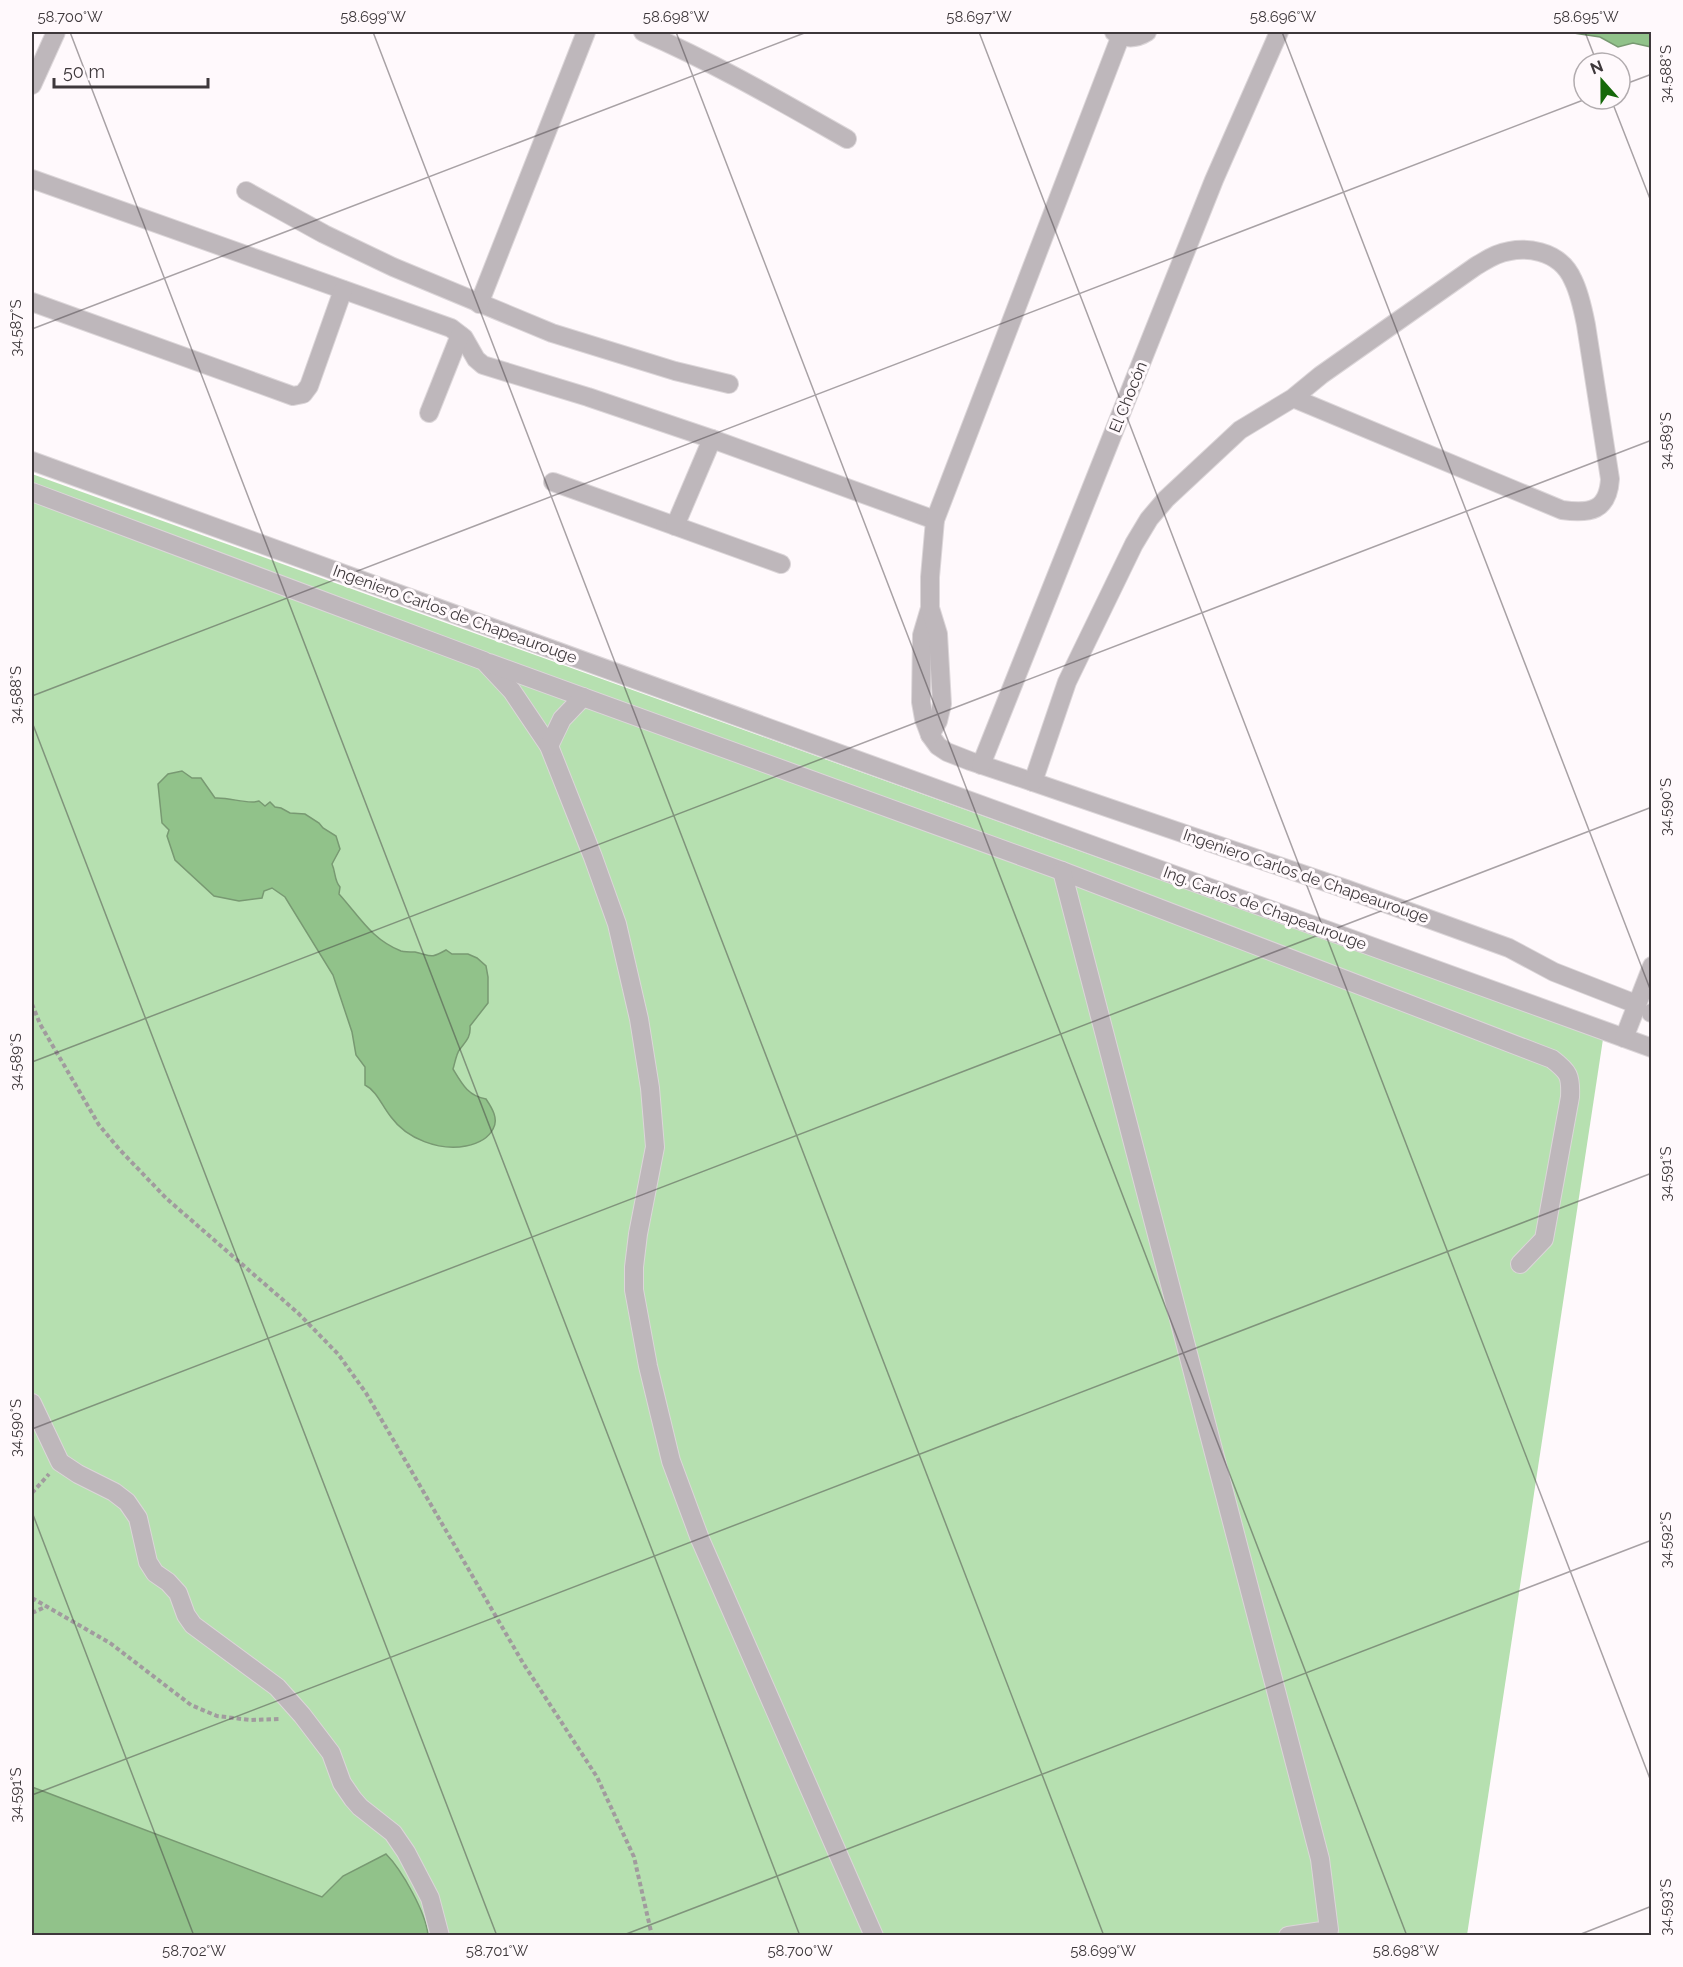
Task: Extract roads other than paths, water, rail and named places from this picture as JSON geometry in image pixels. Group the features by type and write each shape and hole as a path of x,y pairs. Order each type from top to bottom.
{"street":[{"path":"32,85 56,32"},
{"path":"479,304 586,32"},
{"path":"643,32 680,48 774,97 847,140"},
{"path":"32,179 451,328 464,338 483,365 588,397 711,439 935,520 1118,33 1134,37 1147,32"},
{"name":"El Chocón","path":"975,763 1214,180 1279,32"},
{"path":"246,191 324,234 479,304 552,333 675,371 729,384"},
{"path":"1033,782 1067,682 1134,544 1149,519 1166,499 1240,430 1293,398 1321,375 1476,266 1497,255 1516,250 1535,249 1553,257 1572,277 1582,304 1610,479 1606,500 1597,508 1580,513 1562,510 1293,398"},
{"path":"32,302 293,396 303,394 309,386 343,290"},
{"path":"429,412 460,335"},
{"path":"675,526 711,439"},
{"name":"Ingeniero Carlos de Chapeaurouge","path":"32,461 878,768"},
{"path":"553,482 781,564"},
{"path":"32,492 484,661 1062,871 1552,1059 1567,1070 1570,1097 1544,1239 1520,1264"},
{"name":"Ingeniero Carlos de Chapeaurouge","path":"935,520 930,608 922,635 921,702 930,735 938,746 975,763 1346,889 1509,948 1554,972 1645,1005"},
{"path":"484,661 512,690 549,746 617,924 639,1019 650,1088 655,1147 638,1234 634,1290 648,1366 671,1461 700,1539 874,1935"},
{"path":"549,746 562,719 583,697"},
{"name":"Ing. Carlos de Chapeaurouge","path":"878,768 1652,1048"},
{"path":"1062,871 1320,1859 1330,1933 1288,1935"},
{"path":"1624,1038 1645,1005 1652,966"},
{"path":"32,1403 60,1462 114,1492 127,1502 138,1518 148,1562 155,1573 178,1593 186,1615 193,1624 277,1687 331,1753 342,1783 360,1808 393,1833 406,1852 430,1898 440,1935"}]}
